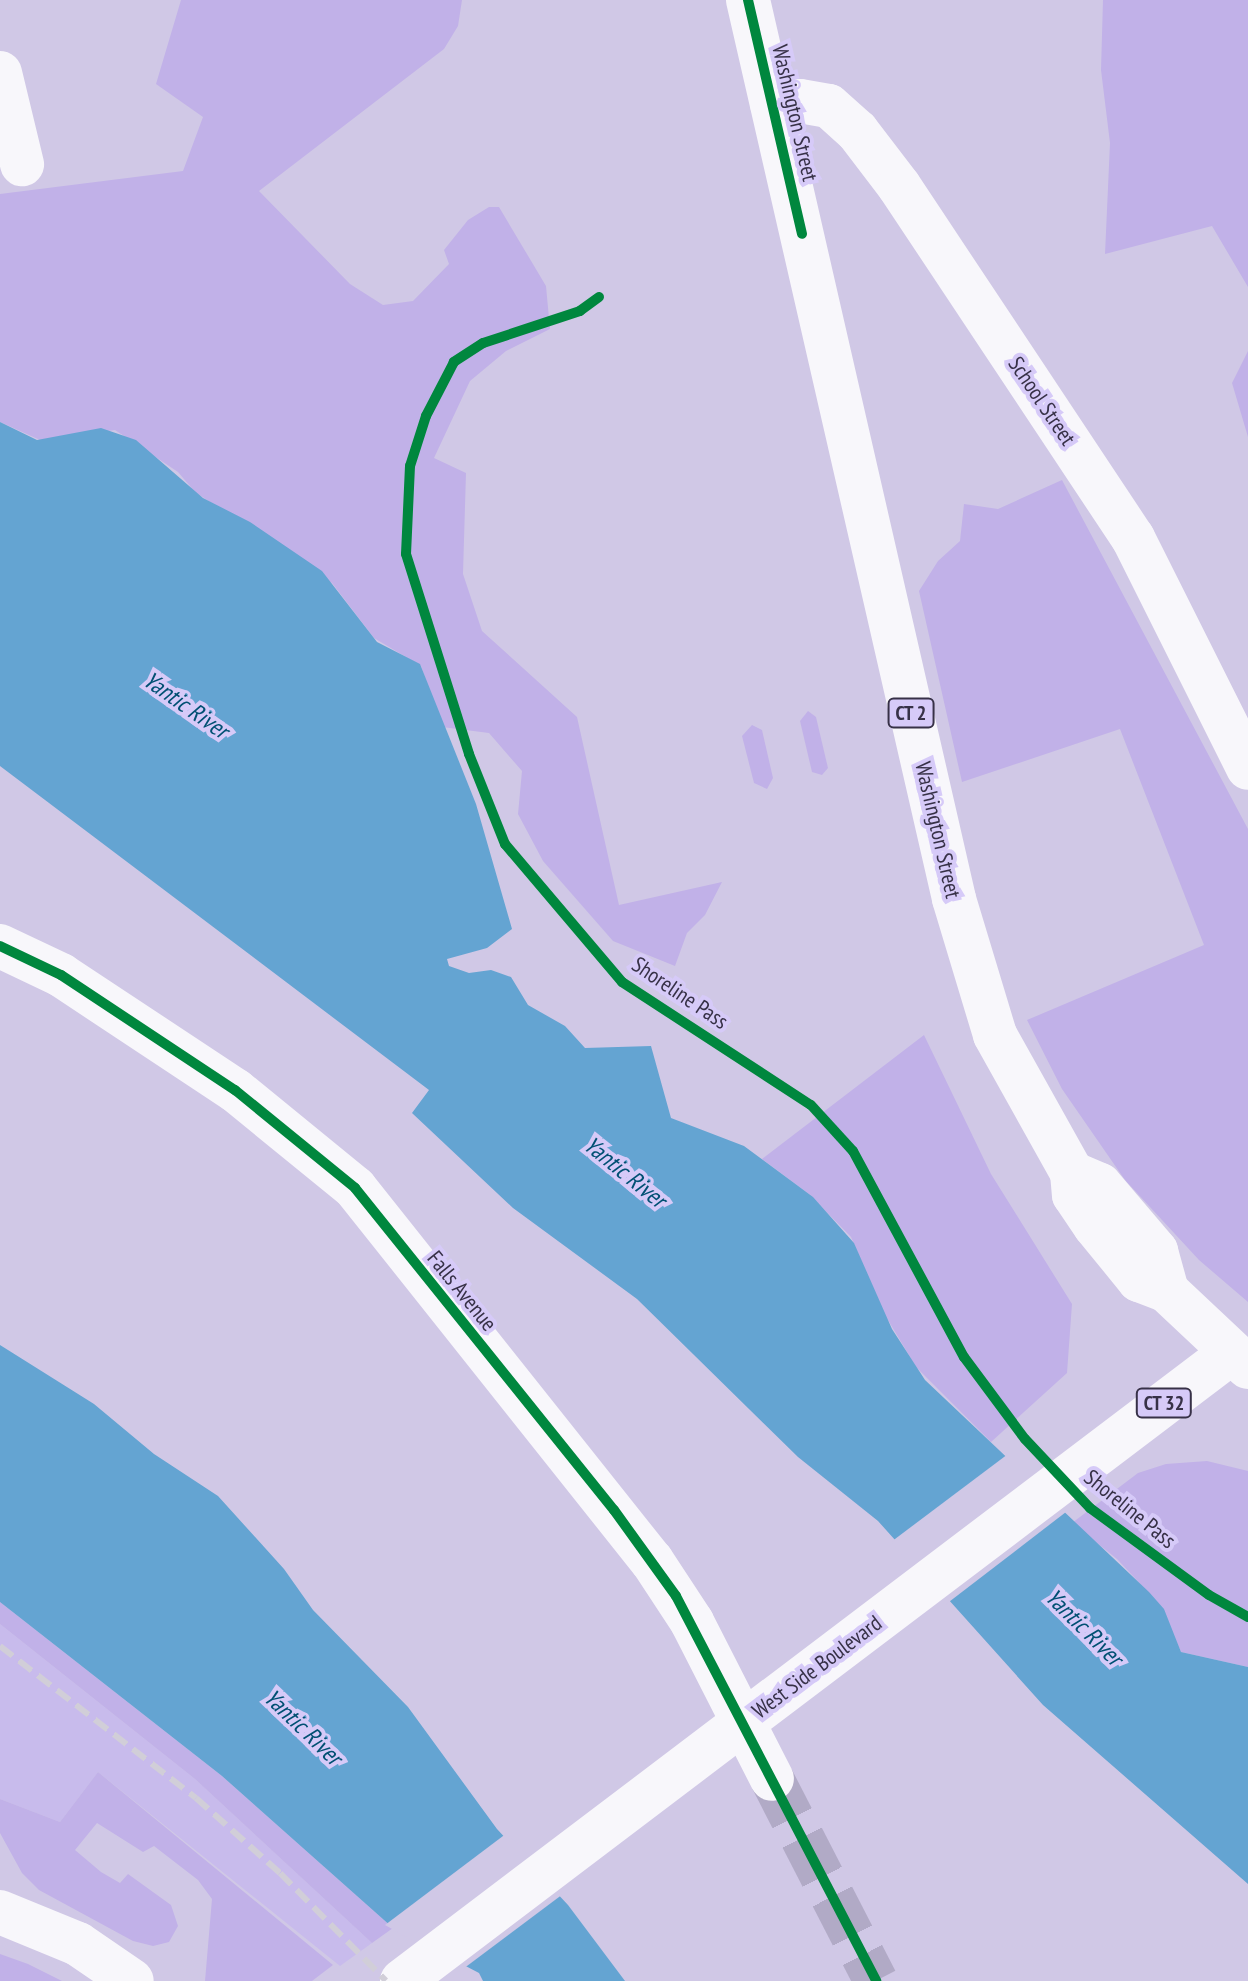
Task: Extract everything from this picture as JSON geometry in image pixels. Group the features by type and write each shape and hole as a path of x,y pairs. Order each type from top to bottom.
{"main road":[{"name":"Washington Street","path":"748,0 960,922 998,1042 1072,1173 1078,1203 1125,1265 1143,1283 1167,1291 1240,1360"},
{"path":"0,73 22,164"},
{"name":"School Street","path":"772,104 800,101 829,106 857,131 899,186 1133,538 1248,768"},
{"name":"Falls Avenue","path":"0,946 61,975 235,1090 355,1188 660,1573 692,1622 772,1779"},
{"name":"West Side Boulevard","path":"402,1981 1097,1454 1240,1360"},
{"path":"0,1912 78,1944 132,1981"}],"shaded area":[{"path":"181,0 462,0 458,26 444,49 259,191 350,284 383,305 413,301 449,264 444,250 468,220 489,207 499,207 546,286 550,329 506,351 470,381 434,458 466,473 463,574 482,631 577,717 619,905 722,882 705,915 687,933 675,966 613,941 543,861 518,814 522,771 489,733 442,727 421,666 374,638 332,583 195,492 178,472 115,430 40,440 0,422 0,194 183,171 203,117 156,84"},
{"path":"1103,0 1248,0 1248,287 1212,226 1105,254 1110,143 1101,70"},
{"path":"1248,351 1248,437 1232,383"},
{"path":"1062,480 1248,829 1248,1302 1199,1260 1125,1180 1062,1089 1027,1020 1204,945 1120,729 962,782 919,591 938,561 960,541 964,504 998,509"},
{"path":"808,711 816,717 828,768 822,775 812,772 800,721"},
{"path":"752,725 762,730 773,778 767,789 754,783 742,736"},
{"path":"924,1035 991,1174 1072,1304 1067,1373 991,1442 916,1367 885,1315 851,1237 809,1194 762,1159"},
{"path":"1207,1461 1248,1471 1248,1667 1181,1652 1160,1605 1117,1559 1072,1523 1138,1473 1166,1464"},
{"path":"0,1602 222,1776 393,1928 372,1943 195,1779 0,1624"},
{"path":"0,1624 195,1779 372,1943 340,1966 98,1772 60,1822 0,1799"},
{"path":"98,1772 333,1965 312,1981 205,1981 212,1899 198,1880 154,1846 143,1852 97,1823 75,1850 120,1883 128,1874 171,1905 178,1926 169,1942 153,1946 133,1941 39,1890 22,1873 0,1833 0,1799 60,1822"},
{"path":"0,1954 28,1964 62,1981 0,1981"}],"water":[{"name":"Yantic River","path":"0,422 37,440 101,428 136,440 203,498 250,522 322,571 377,642 420,664 476,804 512,929 487,948 447,959 449,966 469,973 491,970 511,977 528,1005 565,1026 585,1048 651,1046 671,1118 744,1146 813,1197 854,1243 892,1329 925,1380 1149,1592 1164,1609 1181,1652 1248,1667 1248,1884 1043,1705 878,1521 798,1457 637,1299 513,1208 412,1113 429,1090 0,766"},
{"name":"Yantic River","path":"0,1345 94,1404 154,1454 218,1496 284,1569 313,1610 408,1707 497,1829 568,1905 625,1981 483,1981 479,1973 393,1928 222,1776 0,1602"}],"pier":[{"path":"1008,1454 1066,1512 945,1605 891,1542"},
{"path":"507,1833 563,1894 463,1969 385,1925"}],"tunnel":[{"path":"772,1779 876,1981"}],"railway":[{"path":"0,1646 196,1798 280,1873 386,1981"}],"cycle path":[{"path":"748,0 802,234"},
{"name":"Shoreline Pass","path":"599,297 580,311 483,343 454,362 426,416 410,466 406,554 469,754 505,844 622,982 811,1105 853,1151 964,1357 1025,1439 1090,1508 1209,1595 1248,1617"},
{"path":"0,946 61,975 235,1090 355,1188 614,1510 676,1596 876,1981"}]}
